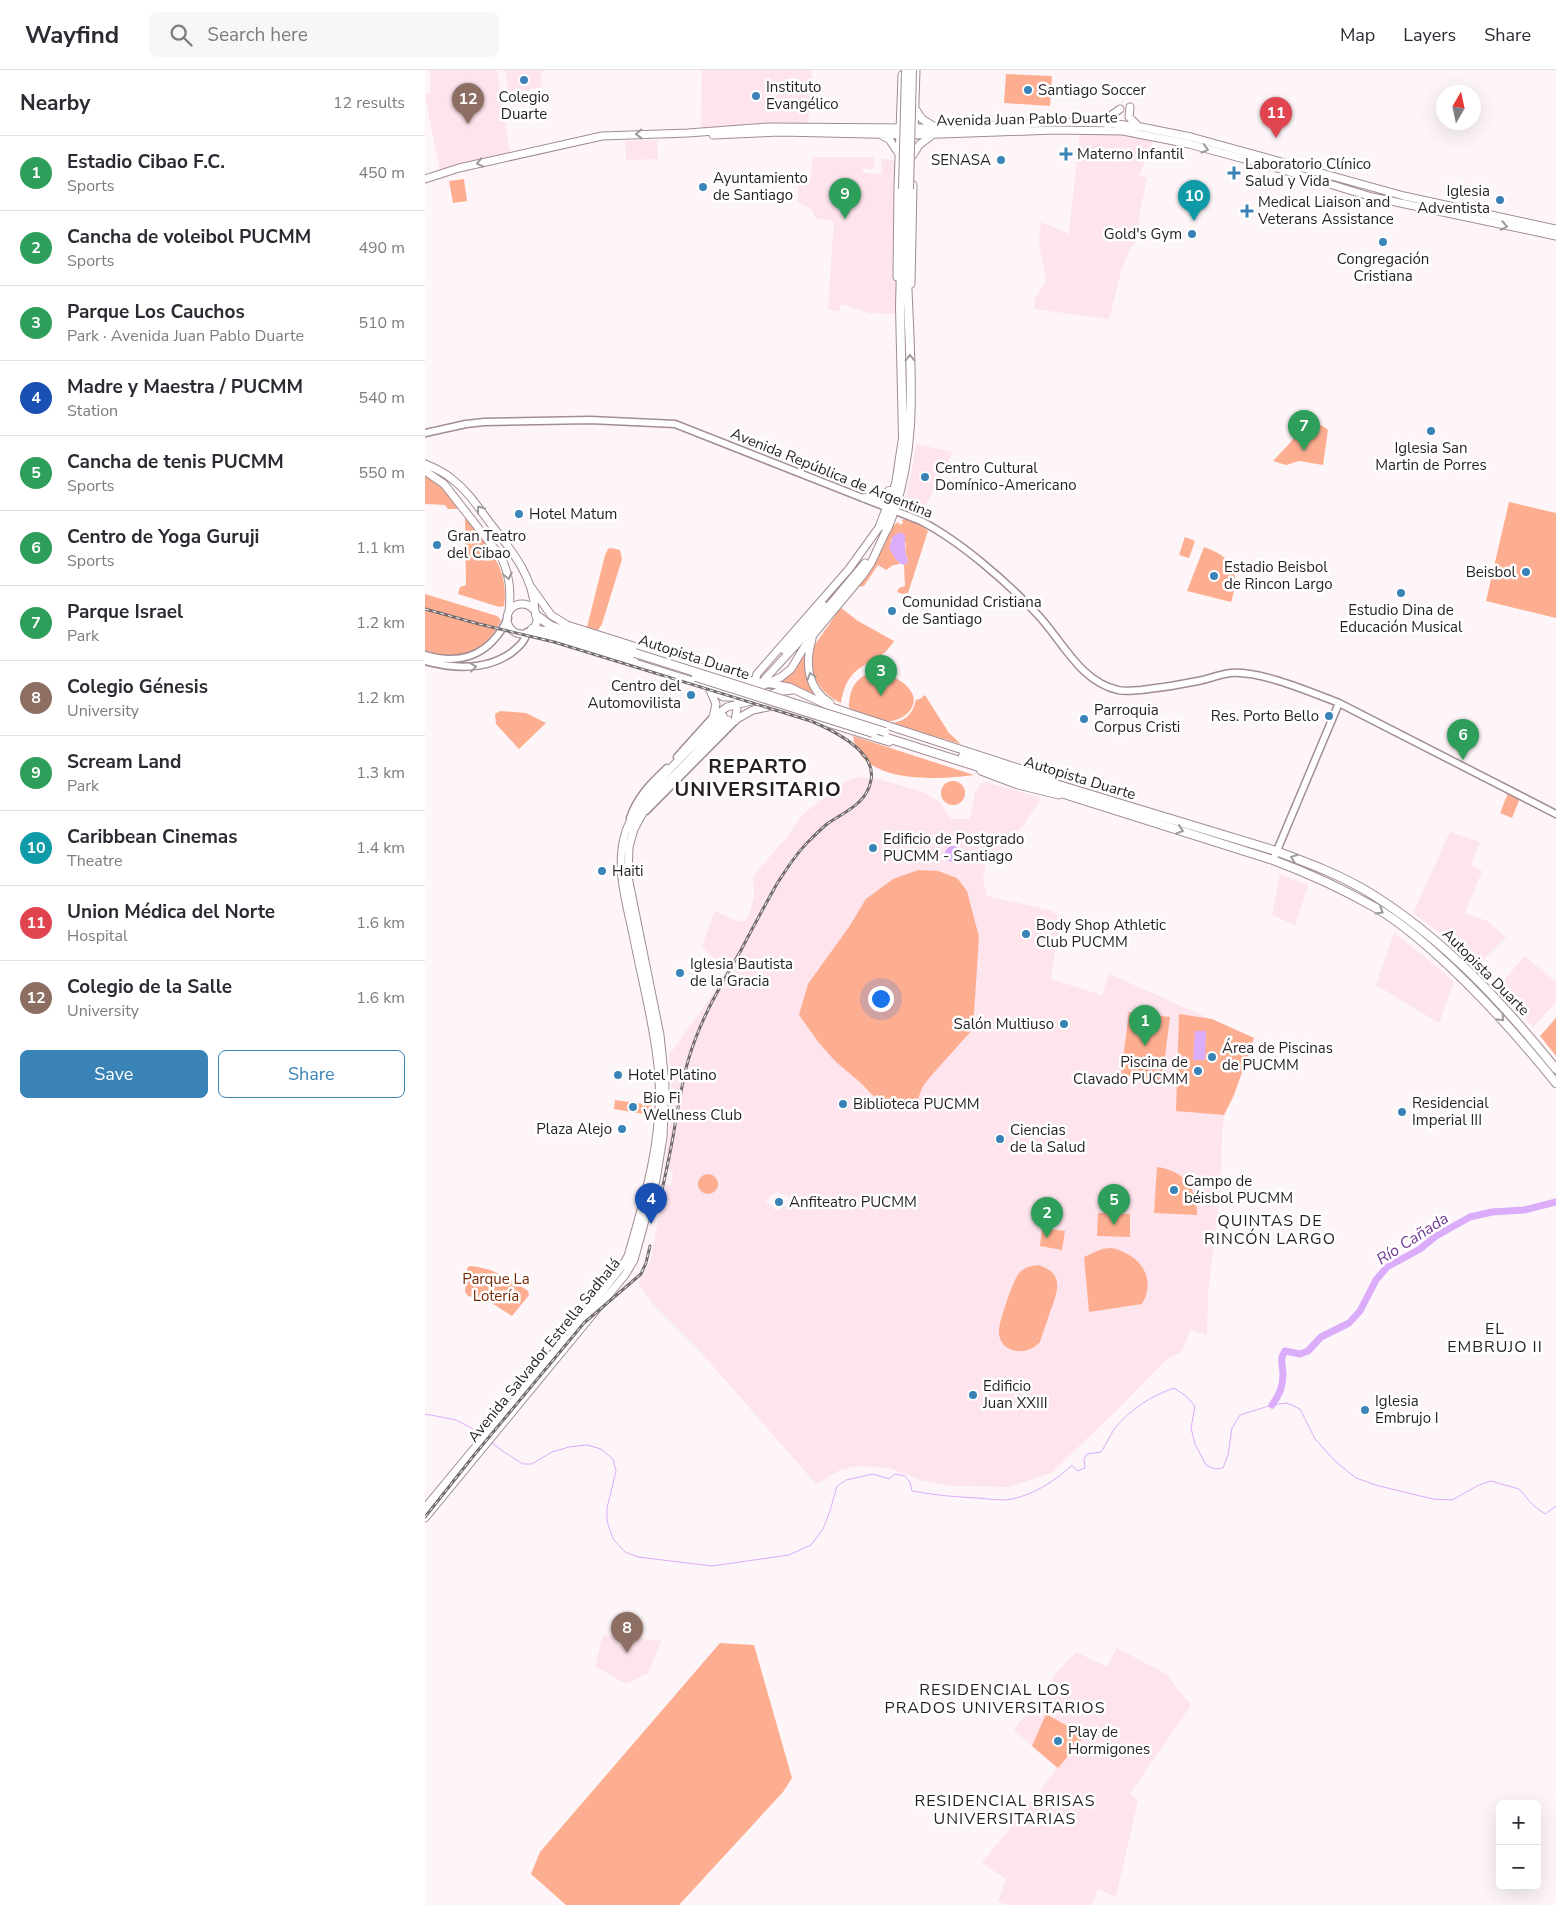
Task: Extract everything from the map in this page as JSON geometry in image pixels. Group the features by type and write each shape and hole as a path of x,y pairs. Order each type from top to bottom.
{"highway":[{"path":"891,509 899,466 903,422 907,272 906,70"},
{"path":"906,189 914,70"},
{"path":"883,528 905,476 909,445 910,362 905,307"},
{"path":"865,498 882,500 886,498 899,466"},
{"name":"Autopista Duarte","path":"536,613 546,623 556,627 1305,872 1376,908 1414,934 1475,990 1482,1003 1556,1083"},
{"name":"Autopista Duarte","path":"529,631 556,627"},
{"name":"Autopista Duarte","path":"885,734 1276,851 1312,865 1368,892 1426,932 1459,960 1493,995 1556,1069"}],"main road":[{"path":"902,70 897,281 905,307"},
{"path":"905,307 911,286 915,107 914,70"},
{"path":"913,156 919,145 934,131 920,117 915,107"},
{"path":"1126,124 1130,108"},
{"path":"1108,126 1109,117 1119,109"},
{"path":"887,128 898,119 901,112"},
{"name":"Avenida Juan Pablo Duarte","path":"697,133 699,136 780,132 881,135 900,132 1057,122 1108,126 1126,124 1191,137 1403,196 1556,229"},
{"name":"Avenida Juan Pablo Duarte","path":"1126,124 1165,138 1387,200 1556,236"},
{"name":"Avenida Juan Pablo Duarte","path":"425,179 459,168 593,138 624,135 697,133 767,127 887,128 900,132"},
{"path":"881,135 889,139 899,155"},
{"name":"Avenida República de Argentina","path":"425,433 484,422 591,420 675,424 927,524 975,557 1036,612 1082,669 1096,682 1120,691 1158,688 1225,674 1240,673 1308,691 1339,703 1556,814"},
{"path":"425,464 445,473 465,490 515,554 531,587 556,627 575,628 592,633 727,676 734,680 754,682 791,669 815,632 871,563 883,528"},
{"path":"425,471 444,484 501,556 510,584 508,615 509,625 514,631 522,633 529,631 572,643 729,693 738,700"},
{"path":"713,717 754,690 883,528"},
{"path":"754,682 764,677 853,578 883,528"},
{"path":"425,661 449,667 473,667 504,657 516,649 536,623 531,587"},
{"path":"425,655 438,659 453,660 465,658 478,653 493,641 515,606 524,604 536,613"},
{"path":"815,632 807,666 811,681 827,700 852,714"},
{"path":"734,680 748,677 764,677 797,690 829,706 985,756 1113,802"},
{"path":"729,693 734,689 734,680"},
{"path":"729,719 738,700 734,680"},
{"path":"754,682 755,700"},
{"path":"705,685 723,697 738,700 755,700 777,692 797,690"},
{"path":"705,685 715,700 716,709 713,717"},
{"path":"777,692 773,701 777,708"},
{"path":"755,700 777,708"},
{"path":"1273,860 1339,703"},
{"name":"Avenida Salvador Estrella Sadhalá","path":"425,1508 512,1406 626,1261 650,1172 659,1104 658,1066 621,877 622,845 650,791 729,719 759,708 777,708"},
{"name":"Autopista Duarte","path":"777,708 1050,794 1084,800"},
{"name":"Avenida Salvador Estrella Sadhalá","path":"630,829 634,807 646,789 713,717"},
{"path":"866,718 876,719"},
{"name":"Avenida Salvador Estrella Sadhalá","path":"630,829 647,809 697,759 729,719"},
{"path":"965,746 973,752"},
{"path":"985,756 1013,763"},
{"name":"Avenida Salvador Estrella Sadhalá","path":"425,1518 474,1452"}],"shaded area":[{"path":"430,70 497,70 510,153 440,171 425,95 430,92"},
{"name":"Colegio Duarte","path":"505,70 545,70 540,72 543,87 509,94"},
{"name":"Instituto Evangélico","path":"702,70 812,70 808,123 755,123 701,130"},
{"path":"1080,130 1155,136 1139,176 1147,178 1139,216 1140,235 1130,249 1122,268 1109,319 1034,309 1035,298 1046,281 1039,242 1041,222 1069,234"},
{"path":"657,140 658,159 626,160 625,141"},
{"path":"812,157 875,157 873,170 863,168 862,173 882,174 881,159 895,160 897,314 869,313 841,304 839,312 828,309 834,221 817,219 811,209 798,202 799,179 811,179"},
{"name":"Centro Cultural Domínico-Americano","path":"916,444 952,452 921,514 902,507 911,475"},
{"path":"900,532 905,535 905,551 908,562 904,565 897,560 889,548 893,536"},
{"path":"858,777 878,779 923,792 940,802 951,819 970,819 975,792 980,784 984,782 1039,797 1040,800 1023,826 986,864 983,879 987,896 1053,911 1057,916 1059,926 1051,979 1102,995 1109,974 1254,1038 1234,1095 1224,1115 1221,1180 1208,1295 1207,1335 1191,1330 1181,1352 1166,1360 1051,1473 1008,1487 953,1486 920,1480 890,1468 857,1466 840,1470 816,1484 699,1350 650,1301 638,1282 650,1262 665,1184 671,1185 673,1171 664,1169 669,1134 671,1085 669,1052 673,1050 726,975 726,971 702,946 715,911 739,922 748,918 754,897 753,878 756,873 786,838 803,814 846,781","holes":["777,1192 789,1197 792,1205 783,1207 778,1211 774,1209 774,1206 765,1203 770,1196"]},
{"path":"1450,832 1480,842 1471,865 1482,871 1465,913 1487,921 1506,937 1478,966 1464,955 1461,949 1413,913"},
{"path":"950,846 956,846 961,851 959,860 950,862 945,857 945,851"},
{"path":"1280,874 1308,885 1295,925 1272,915"},
{"path":"1394,933 1454,982 1439,1023 1376,985"},
{"path":"1525,956 1556,982 1556,1002 1533,1027 1498,987"},
{"path":"1195,1031 1206,1031 1205,1060 1193,1060"},
{"path":"603,1635 661,1641 648,1673 626,1684 595,1666"},
{"path":"1117,1648 1166,1674 1191,1705 1130,1794 1138,1800 1116,1897 1098,1889 1092,1905 1009,1905 998,1902 1006,1879 982,1863 1057,1769 1014,1730 1059,1670 1076,1652 1107,1667"}],"green space":[{"name":"Santiago Soccer","path":"1006,74 1052,76 1050,106 1004,103"},
{"path":"464,179 467,201 453,203 449,181"},
{"path":"1305,421 1323,426 1328,430 1323,465 1299,461 1286,465 1273,461 1290,443"},
{"path":"425,475 440,485 458,509 448,509 445,505 425,504"},
{"path":"1509,502 1556,513 1556,618 1486,601"},
{"path":"465,517 495,557 500,568 505,592 504,606 499,607 458,594 460,587 466,585"},
{"path":"904,519 921,525 928,531 908,593 897,592 899,588 905,586 904,565 908,561 905,551 906,543 891,539 890,550 900,564 893,565 886,570 878,565 864,586 857,587 874,565 893,526 898,522 900,525"},
{"path":"1185,537 1195,541 1189,558 1179,555"},
{"name":"Estadio Beisbol de Rincon Largo","path":"1204,547 1222,556 1232,567 1235,583 1231,602 1187,591"},
{"path":"608,549 620,550 622,559 602,624 598,630 587,627 605,555"},
{"path":"425,594 497,616 501,620 488,640 468,653 452,657 425,651"},
{"path":"840,607 858,621 894,641 879,657 857,671 850,678 841,703 827,694 817,682 811,659 815,644"},
{"path":"808,644 805,660 807,675 817,695 823,701 777,683 790,675"},
{"path":"876,672 896,678 909,688 912,693 914,698 911,708 899,719 879,720 849,708 850,695 855,684 863,676"},
{"path":"925,695 949,733 961,744 888,723 898,722 907,717 916,700"},
{"path":"500,711 526,713 546,723 519,749 496,724 495,714"},
{"path":"853,736 974,775 922,778 903,776 885,771 870,763 858,752"},
{"path":"953,781 962,784 965,793 962,802 953,805 944,802 941,793 944,784"},
{"path":"1508,793 1520,798 1512,818 1500,813"},
{"path":"918,870 938,871 957,878 967,891 979,937 973,1029 930,1077 922,1088 915,1107 903,1110 880,1103 861,1083 836,1062 819,1043 799,1015 808,984 849,927 866,899 893,879"},
{"path":"1129,1012 1170,1017 1162,1080 1121,1075"},
{"name":"Área de Piscinas de PUCMM","path":"1179,1014 1212,1019 1254,1038 1234,1095 1224,1115 1176,1111"},
{"path":"1556,1018 1556,1056 1540,1036"},
{"name":"Bio Fi Wellness Club","path":"615,1100 651,1105 650,1115 614,1109"},
{"name":"Campo de béisbol PUCMM","path":"1157,1167 1174,1172 1187,1182 1195,1197 1197,1215 1154,1213"},
{"path":"708,1174 715,1177 718,1184 715,1191 708,1194 701,1191 698,1184 701,1177"},
{"path":"1098,1213 1130,1214 1130,1237 1097,1236"},
{"path":"1042,1228 1065,1231 1062,1250 1040,1246"},
{"path":"1111,1248 1129,1255 1143,1268 1148,1285 1146,1294 1142,1304 1089,1312 1084,1257 1102,1249"},
{"path":"1038,1265 1047,1268 1052,1273 1056,1278 1057,1284 1055,1297 1040,1342 1027,1350 1020,1351 1007,1348 1000,1337 999,1329 1011,1290 1020,1272 1031,1266"},
{"name":"Parque La Lotería","path":"470,1266 501,1274 528,1291 529,1295 512,1316 487,1300 468,1296 465,1292 467,1268"},
{"path":"720,1643 754,1645 792,1778 783,1792 679,1905 566,1905 531,1874 540,1852"},
{"name":"Play de Hormigones","path":"1046,1714 1085,1736 1058,1768 1032,1746"}],"waterway":[{"name":"Río Cañada","path":"1272,1405 1279,1395 1283,1379 1282,1359 1285,1351 1300,1354 1308,1351 1321,1337 1349,1323 1360,1311 1376,1280 1387,1267 1420,1249 1436,1236 1470,1217 1492,1212 1524,1210 1556,1202"},
{"path":"492,1443 523,1464 532,1464 552,1452 569,1447 587,1445 601,1449 613,1459 616,1471 607,1508 607,1521 613,1539 625,1552 638,1557 712,1566 789,1555 811,1545 823,1529 837,1486 846,1480 873,1474 889,1479 895,1474 905,1476 910,1482 912,1491 928,1494 999,1500 1012,1499 1028,1494 1052,1481 1072,1465 1077,1471 1085,1468 1084,1459 1087,1454 1101,1452 1115,1428 1128,1415 1149,1399 1174,1388 1186,1396 1195,1406 1191,1428 1195,1444 1206,1465 1215,1469 1223,1468 1228,1455 1232,1428 1240,1415 1272,1405 1287,1403 1300,1409 1315,1439 1336,1462 1356,1478 1379,1486 1433,1499 1452,1500 1479,1485 1491,1481 1519,1489 1534,1506 1545,1514 1556,1506"},
{"path":"425,1414 456,1420 481,1433"}],"railway":[{"path":"425,609 554,642 811,721 851,743 867,760 871,770 869,788 860,801 827,824 789,865 710,1005 686,1069 659,1203"},
{"path":"425,1517 584,1323 641,1274 650,1246"}],"place":[{"name":"Colegio Duarte","path":"524,80"},
{"name":"Santiago Soccer","path":"1028,90"},
{"name":"Instituto Evangélico","path":"756,96"},
{"name":"Colegio de la Salle","path":"468,124"},
{"name":"Union Médica del Norte","path":"1276,138"},
{"name":"Materno Infantil","path":"1066,154"},
{"name":"SENASA","path":"1001,160"},
{"name":"Laboratorio Clínico Salud y Vida","path":"1234,173"},
{"name":"Ayuntamiento de Santiago","path":"703,187"},
{"name":"Iglesia Adventista","path":"1500,200"},
{"name":"Medical Liaison and Veterans Assistance","path":"1247,211"},
{"name":"Scream Land","path":"845,219"},
{"name":"Caribbean Cinemas","path":"1194,221"},
{"name":"Gold's Gym","path":"1192,234"},
{"name":"Congregación Cristiana","path":"1383,242"},
{"name":"Iglesia San Martin de Porres","path":"1431,431"},
{"name":"Parque Israel","path":"1304,451"},
{"name":"Centro Cultural Domínico-Americano","path":"925,477"},
{"name":"Hotel Matum","path":"519,514"},
{"name":"Gran Teatro del Cibao","path":"437,545"},
{"name":"Beisbol","path":"1526,572"},
{"name":"Estadio Beisbol de Rincon Largo","path":"1214,576"},
{"name":"Estudio Dina de Educación Musical","path":"1401,593"},
{"name":"Comunidad Cristiana de Santiago","path":"892,611"},
{"name":"Centro del Automovilista","path":"691,695"},
{"name":"Parque Los Cauchos","path":"881,696"},
{"name":"Res. Porto Bello","path":"1329,716"},
{"name":"Parroquia Corpus Cristi","path":"1084,719"},
{"name":"Centro de Yoga Guruji","path":"1463,760"},
{"name":"Edificio de Postgrado PUCMM - Santiago","path":"873,848"},
{"name":"Haiti","path":"602,871"},
{"name":"Body Shop Athletic Club PUCMM","path":"1026,934"},
{"name":"Iglesia Bautista de la Gracia","path":"680,973"},
{"name":"Salón Multiuso","path":"1064,1024"},
{"name":"Estadio Cibao F.C.","path":"1145,1046"},
{"name":"Área de Piscinas de PUCMM","path":"1212,1057"},
{"name":"Piscina de Clavado PUCMM","path":"1198,1071"},
{"name":"Hotel Platino","path":"618,1075"},
{"name":"Biblioteca PUCMM","path":"843,1104"},
{"name":"Bio Fi Wellness Club","path":"633,1107"},
{"name":"Residencial Imperial III","path":"1402,1112"},
{"name":"Plaza Alejo","path":"622,1129"},
{"name":"Ciencias de la Salud","path":"1000,1139"},
{"name":"Campo de béisbol PUCMM","path":"1174,1190"},
{"name":"Anfiteatro PUCMM","path":"779,1202"},
{"name":"Madre y Maestra / PUCMM","path":"651,1224"},
{"name":"Cancha de tenis PUCMM","path":"1114,1225"},
{"name":"Cancha de voleibol PUCMM","path":"1047,1238"},
{"name":"Edificio Juan XXIII","path":"973,1395"},
{"name":"Iglesia Embrujo I","path":"1365,1410"},
{"name":"Colegio Génesis","path":"627,1653"},
{"name":"Play de Hormigones","path":"1058,1741"}],"district":[{"name":"REPARTO UNIVERSITARIO","path":"758,778"},
{"name":"QUINTAS DE RINCÓN LARGO","path":"1270,1229"},
{"name":"EL EMBRUJO II","path":"1495,1337"},
{"name":"RESIDENCIAL LOS PRADOS UNIVERSITARIOS","path":"995,1698"},
{"name":"RESIDENCIAL BRISAS UNIVERSITARIAS","path":"1005,1809"}]}
